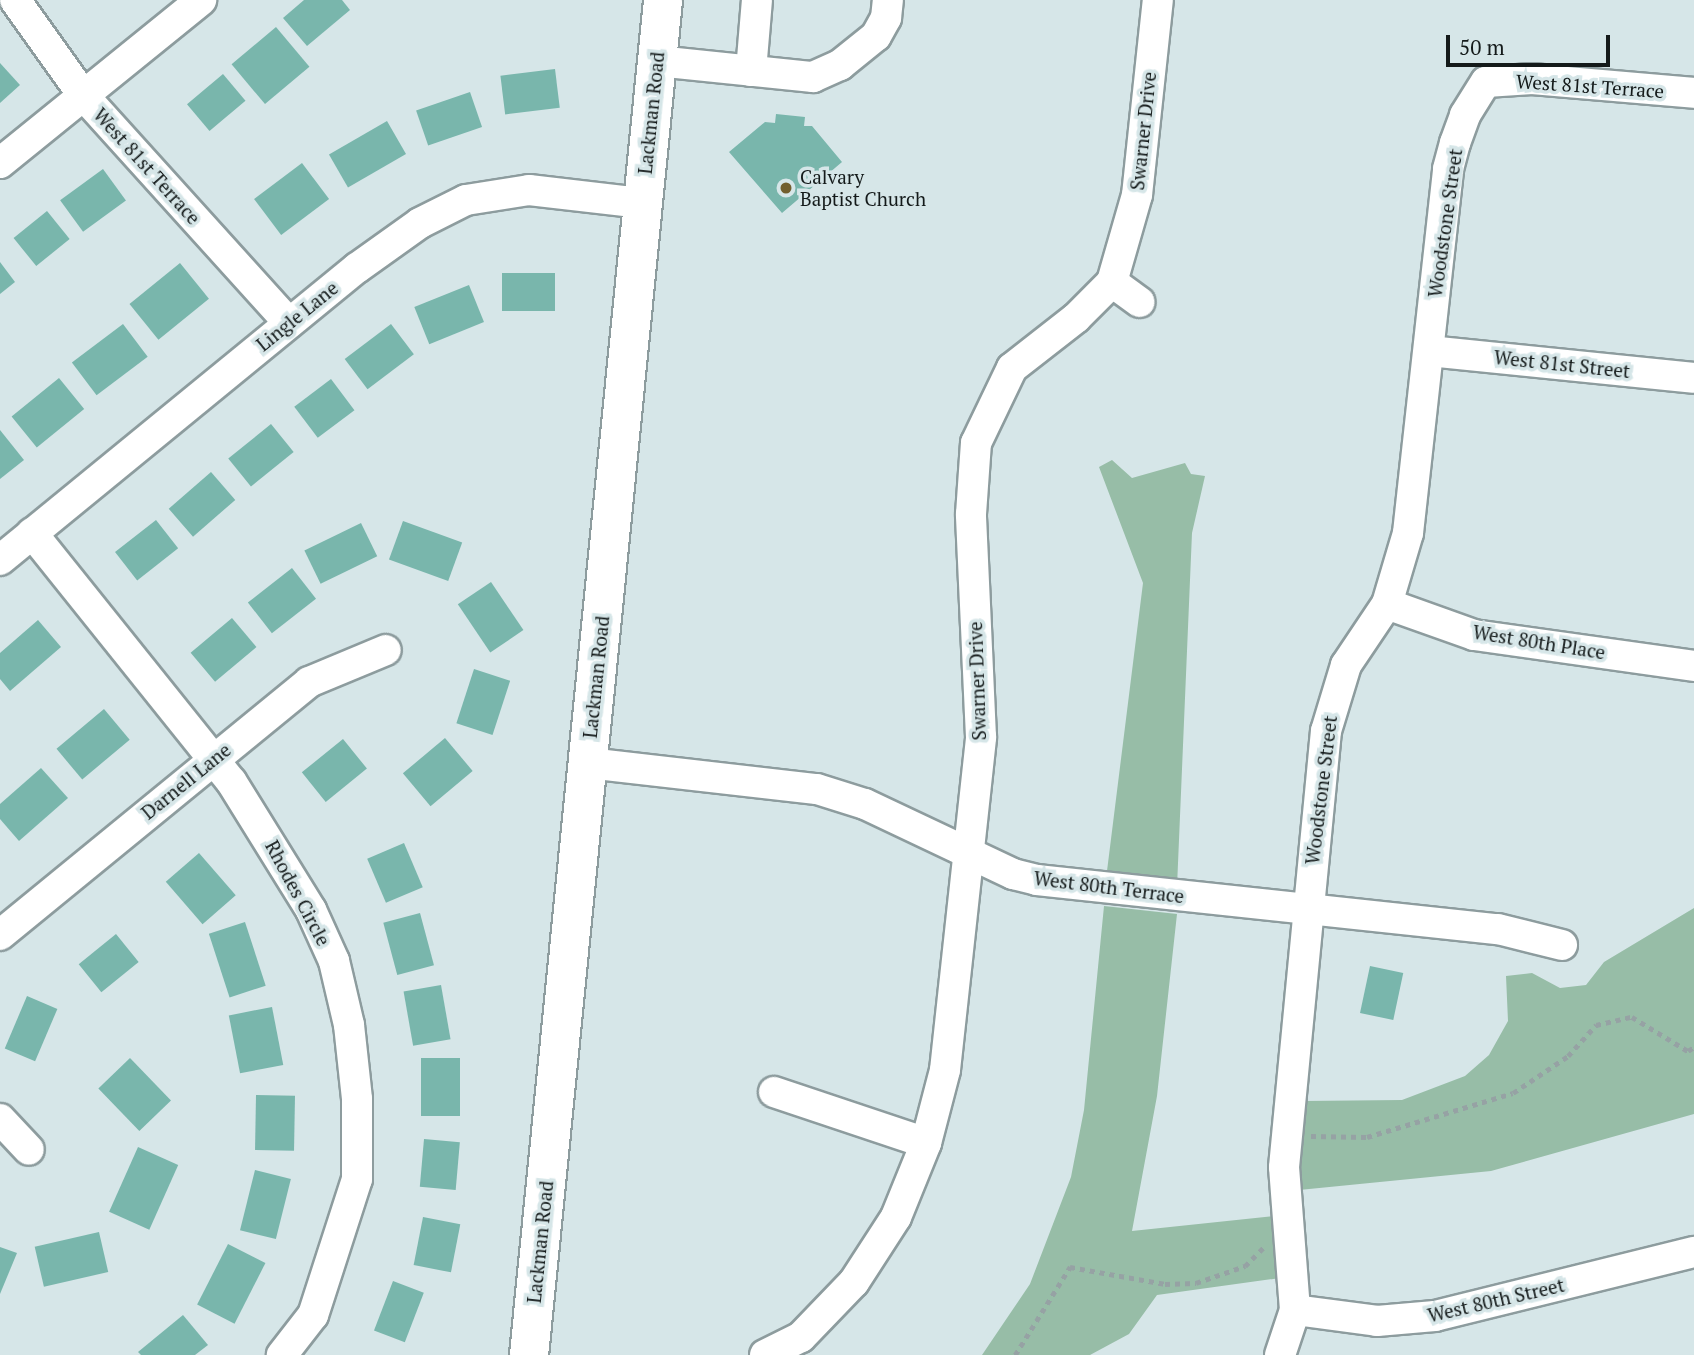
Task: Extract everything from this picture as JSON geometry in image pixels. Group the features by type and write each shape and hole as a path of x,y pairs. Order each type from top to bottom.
{"main road":[{"name":"Lackman Road","path":"529,1355 663,0"}],"street":[{"name":"West 81st Terrace","path":"15,0 83,95 289,323"},
{"path":"0,163 201,0"},
{"path":"751,71 757,0"},
{"path":"657,61 813,77 840,65 876,36 886,18 888,0"},
{"name":"Swarner Drive","path":"765,1355 801,1337 854,1282 900,1209 926,1143 945,1070 981,737 971,514 976,443 1012,368 1076,318 1112,282 1137,195 1157,0"},
{"name":"West 81st Terrace","path":"1486,82 1532,79 1694,93"},
{"name":"Woodstone Street","path":"1280,1355 1295,1311 1284,1154 1332,699 1346,664 1387,604 1409,533 1448,169 1465,115 1486,82"},
{"name":"Lingle Lane","path":"0,560 289,323 419,223 466,200 528,190 642,203"},
{"path":"1112,282 1140,302"},
{"name":"West 81st Street","path":"1429,351 1694,377"},
{"name":"Rhodes Circle","path":"32,533 214,759 273,843 311,910 334,961 349,1025 357,1099 357,1180 313,1315 282,1355"},
{"name":"West 80th Place","path":"1387,604 1474,635 1694,666"},
{"name":"Darnell Lane","path":"0,935 309,682 386,650"},
{"name":"West 80th Terrace","path":"588,763 817,789 864,804 968,853 1037,880 1498,929 1562,945"},
{"path":"774,1092 926,1143"},
{"path":"0,1119 29,1150"},
{"name":"West 80th Street","path":"1295,1311 1377,1321 1436,1316 1694,1252"}],"path":[{"path":"1310,1147 1311,1135 1367,1138 1513,1093 1568,1056 1596,1025 1632,1017 1688,1051 1694,1047"},
{"path":"1015,1355 1070,1267 1165,1284 1196,1283 1245,1266 1289,1223"}],"green space":[{"path":"1112,460 1132,478 1185,463 1191,474 1205,476 1192,533 1177,887 1106,879 1143,583 1099,467"},
{"path":"1104,906 1177,914 1157,1096 1132,1231 1275,1216 1280,1278 1157,1295 1129,1334 1090,1355 982,1355 1030,1284 1071,1177 1084,1110"},
{"path":"1694,908 1694,1114 1491,1171 1299,1190 1304,1101 1402,1100 1465,1076 1489,1055 1508,1021 1506,976 1532,973 1560,988 1586,985 1604,962"}],"building":[{"path":"304,0 342,0 350,10 307,46 283,18"},
{"path":"276,27 309,67 265,104 232,64"},
{"path":"0,63 20,85 0,103"},
{"path":"555,69 560,108 505,114 500,76"},
{"path":"223,74 245,101 209,131 187,104"},
{"path":"470,92 482,127 428,146 416,111"},
{"name":"Calvary Baptist Church","path":"776,114 805,117 804,126 812,126 842,162 782,213 729,152 765,122 775,123"},
{"path":"387,121 406,154 348,187 329,154"},
{"path":"302,163 329,199 281,235 254,199"},
{"path":"103,169 126,201 83,232 60,200"},
{"path":"47,211 70,239 36,266 14,238"},
{"path":"0,262 15,282 0,294"},
{"path":"180,263 209,299 158,340 129,304"},
{"path":"502,273 555,273 555,311 502,311"},
{"path":"469,285 484,322 429,344 414,307"},
{"path":"123,324 148,357 97,395 72,363"},
{"path":"391,324 414,354 368,389 345,359"},
{"path":"59,378 84,409 37,447 12,416"},
{"path":"331,379 354,410 318,438 294,407"},
{"path":"271,424 294,452 251,487 228,459"},
{"path":"0,430 24,460 0,479"},
{"path":"211,472 235,500 193,537 169,509"},
{"path":"156,520 178,548 137,580 115,552"},
{"path":"403,521 462,543 448,581 389,560"},
{"path":"361,523 377,556 321,584 304,551"},
{"path":"292,568 316,599 272,633 248,602"},
{"path":"491,582 523,630 490,652 458,604"},
{"path":"232,618 256,647 215,682 191,653"},
{"path":"38,620 61,647 10,691 0,679 0,653"},
{"path":"474,669 510,681 493,735 456,723"},
{"path":"104,709 130,740 82,779 57,749"},
{"path":"445,738 473,771 431,806 403,773"},
{"path":"343,739 367,769 326,802 302,772"},
{"path":"41,768 68,798 19,841 0,819 0,804"},
{"path":"404,843 423,887 386,903 367,859"},
{"path":"199,853 236,895 203,924 166,882"},
{"path":"420,913 434,965 397,975 383,923"},
{"path":"245,922 266,986 230,997 209,934"},
{"path":"116,934 139,962 101,992 79,964"},
{"path":"1370,966 1403,973 1393,1020 1360,1013"},
{"path":"441,985 451,1039 413,1046 404,992"},
{"path":"27,996 57,1009 35,1061 5,1048"},
{"path":"272,1007 283,1065 240,1073 229,1015"},
{"path":"130,1058 171,1100 139,1131 98,1089"},
{"path":"421,1058 460,1058 460,1116 421,1116"},
{"path":"256,1095 295,1096 294,1151 255,1150"},
{"path":"424,1139 460,1142 456,1190 420,1187"},
{"path":"138,1147 178,1165 149,1230 109,1212"},
{"path":"255,1170 291,1179 276,1239 240,1230"},
{"path":"423,1217 460,1224 451,1272 414,1265"},
{"path":"99,1232 108,1272 44,1287 35,1247"},
{"path":"228,1244 265,1263 235,1324 197,1305"},
{"path":"0,1247 17,1253 0,1294"},
{"path":"393,1281 424,1293 405,1342 374,1330"},
{"path":"183,1315 208,1345 195,1355 141,1355 138,1352"}],"place":[{"name":"Calvary Baptist Church","path":"786,188"}]}
